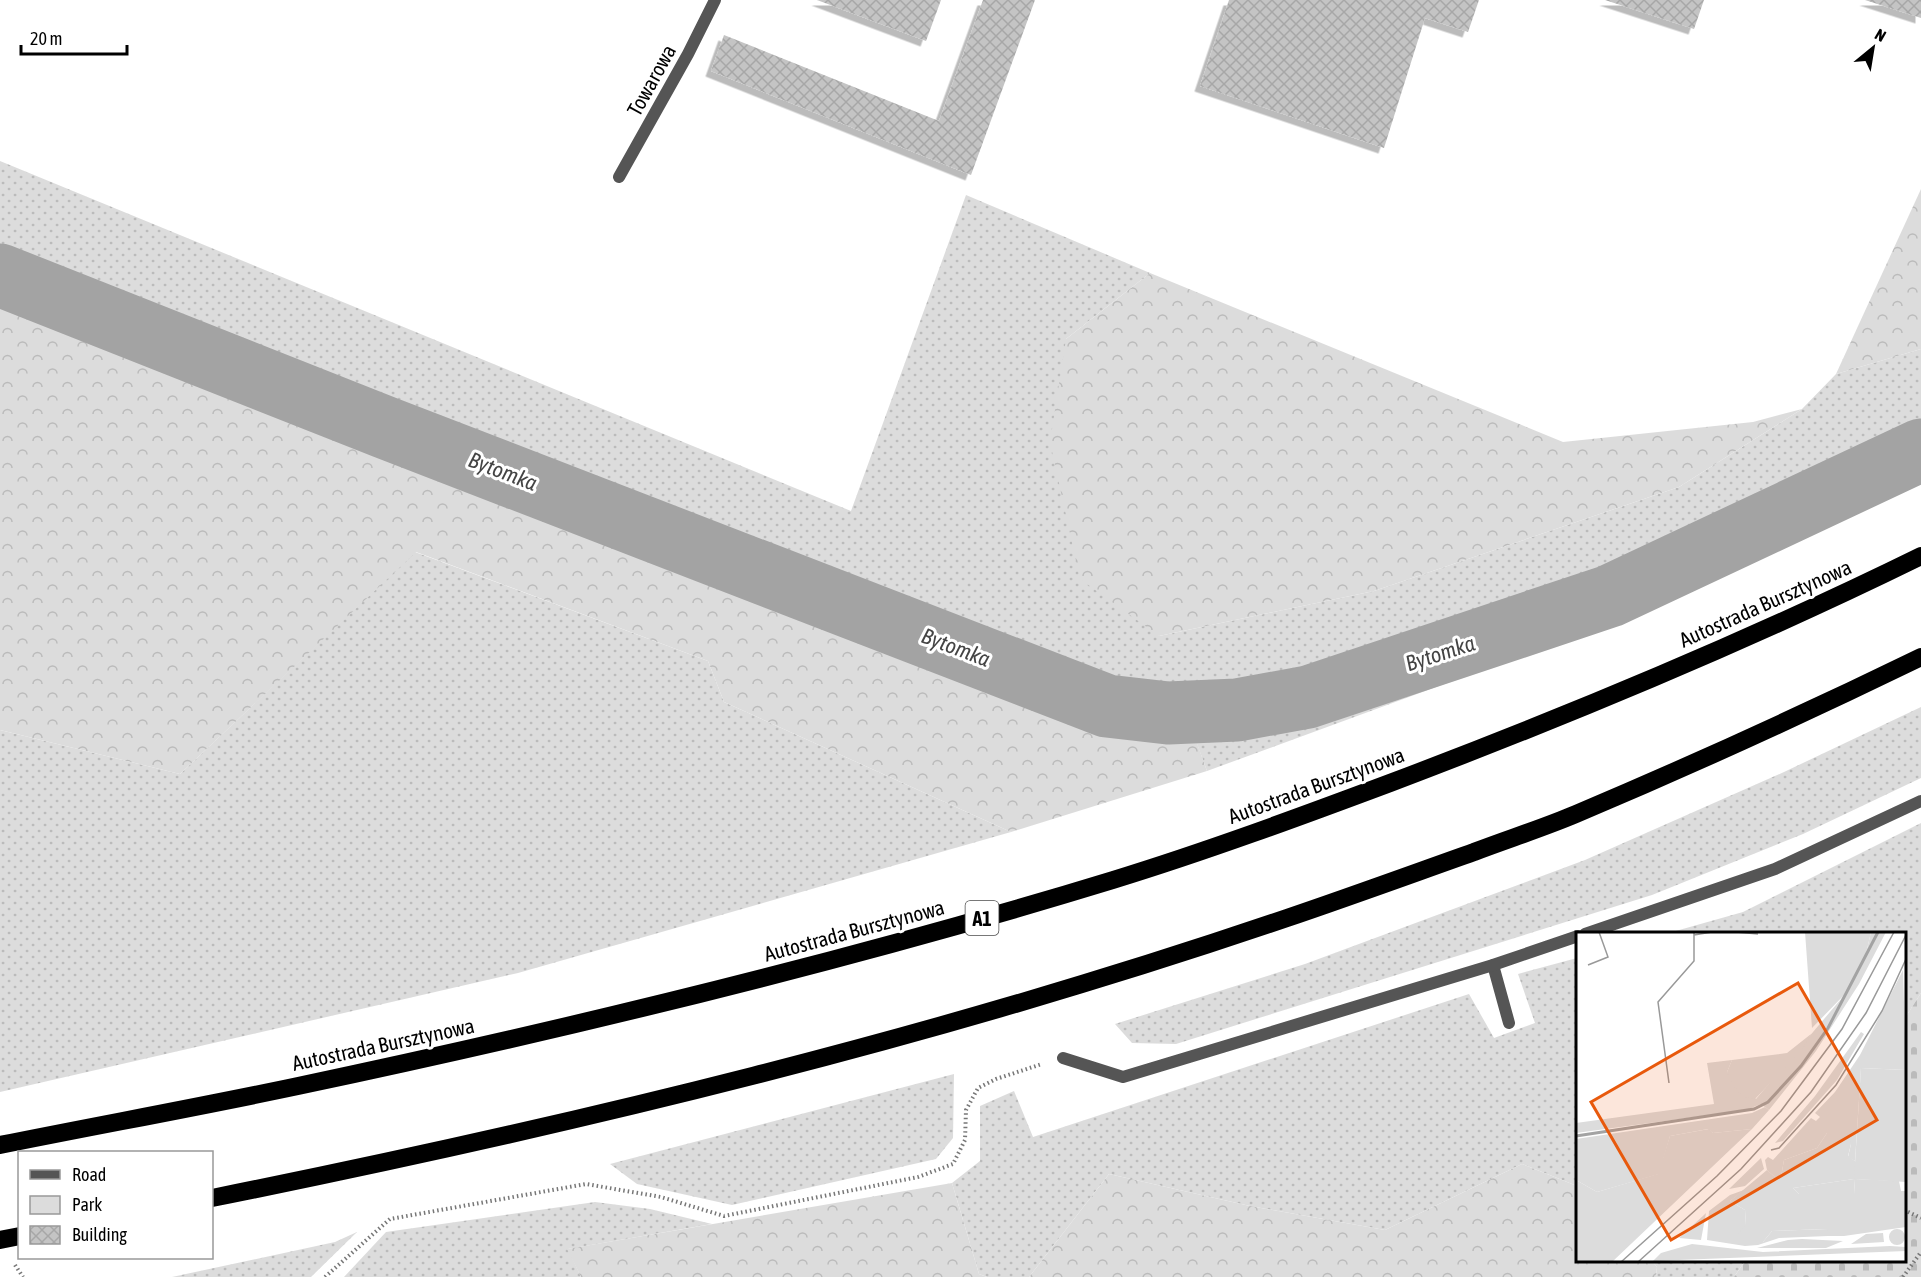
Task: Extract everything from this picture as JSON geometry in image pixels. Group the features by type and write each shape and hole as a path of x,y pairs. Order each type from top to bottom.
{"highway":[{"name":"Autostrada Bursztynowa","path":"0,1145 298,1086 582,1023 756,980 934,932 1115,879 1286,822 1512,737 1814,608 1921,556"},
{"path":"213,1198 363,1167 753,1075 959,1021 1166,960 1572,816 1850,692 1921,657"},
{"path":"0,1240 18,1236"}],"street":[{"name":"Towarowa","path":"620,177 715,0"},
{"path":"1588,932 1775,869 1921,801"},
{"path":"1063,1058 1123,1077 1493,965 1576,937"},
{"path":"1493,965 1509,1023"}],"path":[{"path":"326,1277 390,1219 586,1184 661,1197 724,1216 918,1178 953,1164 965,1140 966,1110 978,1088 996,1079 1063,1058"},
{"path":"1906,1210 1921,1218"},
{"path":"1903,1277 1921,1252"}],"green space":[{"path":"0,161 851,511 966,195 1150,273 1066,339 1159,636 1374,591 1679,487 1802,409 1836,374 1921,349 1921,473 1770,548 1529,653 1207,771 1179,695 1051,677 0,246"},
{"path":"1921,189 1921,349 1836,374"},
{"path":"1150,273 1563,442 1753,422 1802,409 1679,487 1374,591 1159,636 1080,579 1050,442 1066,339"},
{"path":"0,301 1077,727 1193,732 1207,771 1011,832 724,702 708,661 416,552 180,774 0,730"},
{"path":"415,552 708,661 724,702 1011,832 518,973 0,1092 0,730 180,774"},
{"path":"1921,707 1921,778 1803,834 1652,895 1176,1044 1132,1043 1115,1024 1305,964 1585,860 1784,772"},
{"path":"1921,823 1921,993 1906,1016 1906,932 1672,932 1743,912"},
{"path":"1576,958 1576,1186 1522,1164 1385,1230 1250,1206 1109,1174 1029,1277 987,1277 979,1274 952,1183 980,1161 980,1106 1014,1091 1033,1137 1469,994 1494,1038 1535,1023 1518,974"},
{"path":"1921,993 1921,1277 1734,1277 1744,1262 1906,1262 1906,1016"},
{"path":"954,1074 953,1138 936,1159 732,1205 637,1184 610,1164"},
{"path":"1522,1164 1576,1186 1576,1262 1653,1262 1657,1267 1656,1277 1029,1277 1109,1174 1250,1206 1385,1230"},
{"path":"952,1183 979,1274 987,1277 581,1277 567,1249"},
{"path":"595,1202 650,1209 712,1224 568,1249 581,1277 344,1277 386,1232"},
{"path":"357,1232 311,1277 172,1277 335,1242"},
{"path":"1653,1262 1744,1262 1734,1277 1656,1277 1657,1267"}],"building":[{"path":"817,0 941,0 926,41"},
{"path":"983,0 1035,0 971,175 711,71 724,35 939,121"},
{"path":"1229,0 1479,0 1468,32 1425,18 1384,148 1200,86"},
{"path":"1605,0 1704,0 1694,29"},
{"path":"1865,0 1921,0 1921,18"}],"waterway":[{"name":"Bytomka","path":"0,275 384,427 1107,706 1168,713 1237,710 1308,697 1610,596 1921,450"}]}
